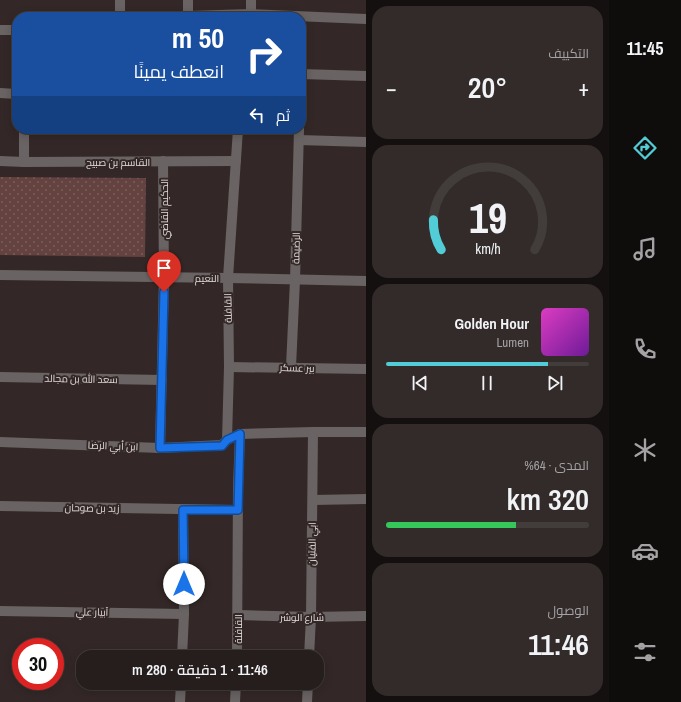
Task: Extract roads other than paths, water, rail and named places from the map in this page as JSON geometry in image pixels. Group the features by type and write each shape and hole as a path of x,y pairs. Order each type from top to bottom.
{"street":[{"path":"120,0 120,12"},
{"path":"188,0 188,12"},
{"path":"251,0 251,12"},
{"path":"306,16 366,19"},
{"path":"0,30 12,30"},
{"path":"306,74 366,76"},
{"path":"0,94 12,94"},
{"path":"24,134 24,162"},
{"name":"القافلة","path":"227,440 229,367 228,278 238,134"},
{"name":"الرضيمة","path":"291,367 299,134"},
{"path":"299,140 366,142"},
{"name":"القاسم بن صبيح","path":"0,161 236,161"},
{"name":"الحكيم القاضي","path":"160,448 164,278 163,161"},
{"name":"النعيم","path":"0,275 366,281"},
{"name":"بير عسكر","path":"229,367 366,369"},
{"name":"سعد الله بن مجالد","path":"0,377 162,380"},
{"name":"ابي الفتيان","path":"309,650 313,432"},
{"name":"ابن أبي الرضا","path":"0,442 160,448 222,446 227,440 240,434 366,432"},
{"name":"القافلة","path":"237,650 240,434"},
{"path":"313,500 366,499"},
{"name":"زيد بن صوحان","path":"0,506 238,510"},
{"path":"182,650 184,614 183,510"},
{"name":"آبيار علي","path":"0,611 184,614"},
{"name":"شارع الوشر","path":"238,615 311,618 366,616"},
{"path":"180,702 181,690"},
{"path":"235,702 236,690"},
{"path":"307,702 308,690"}]}
